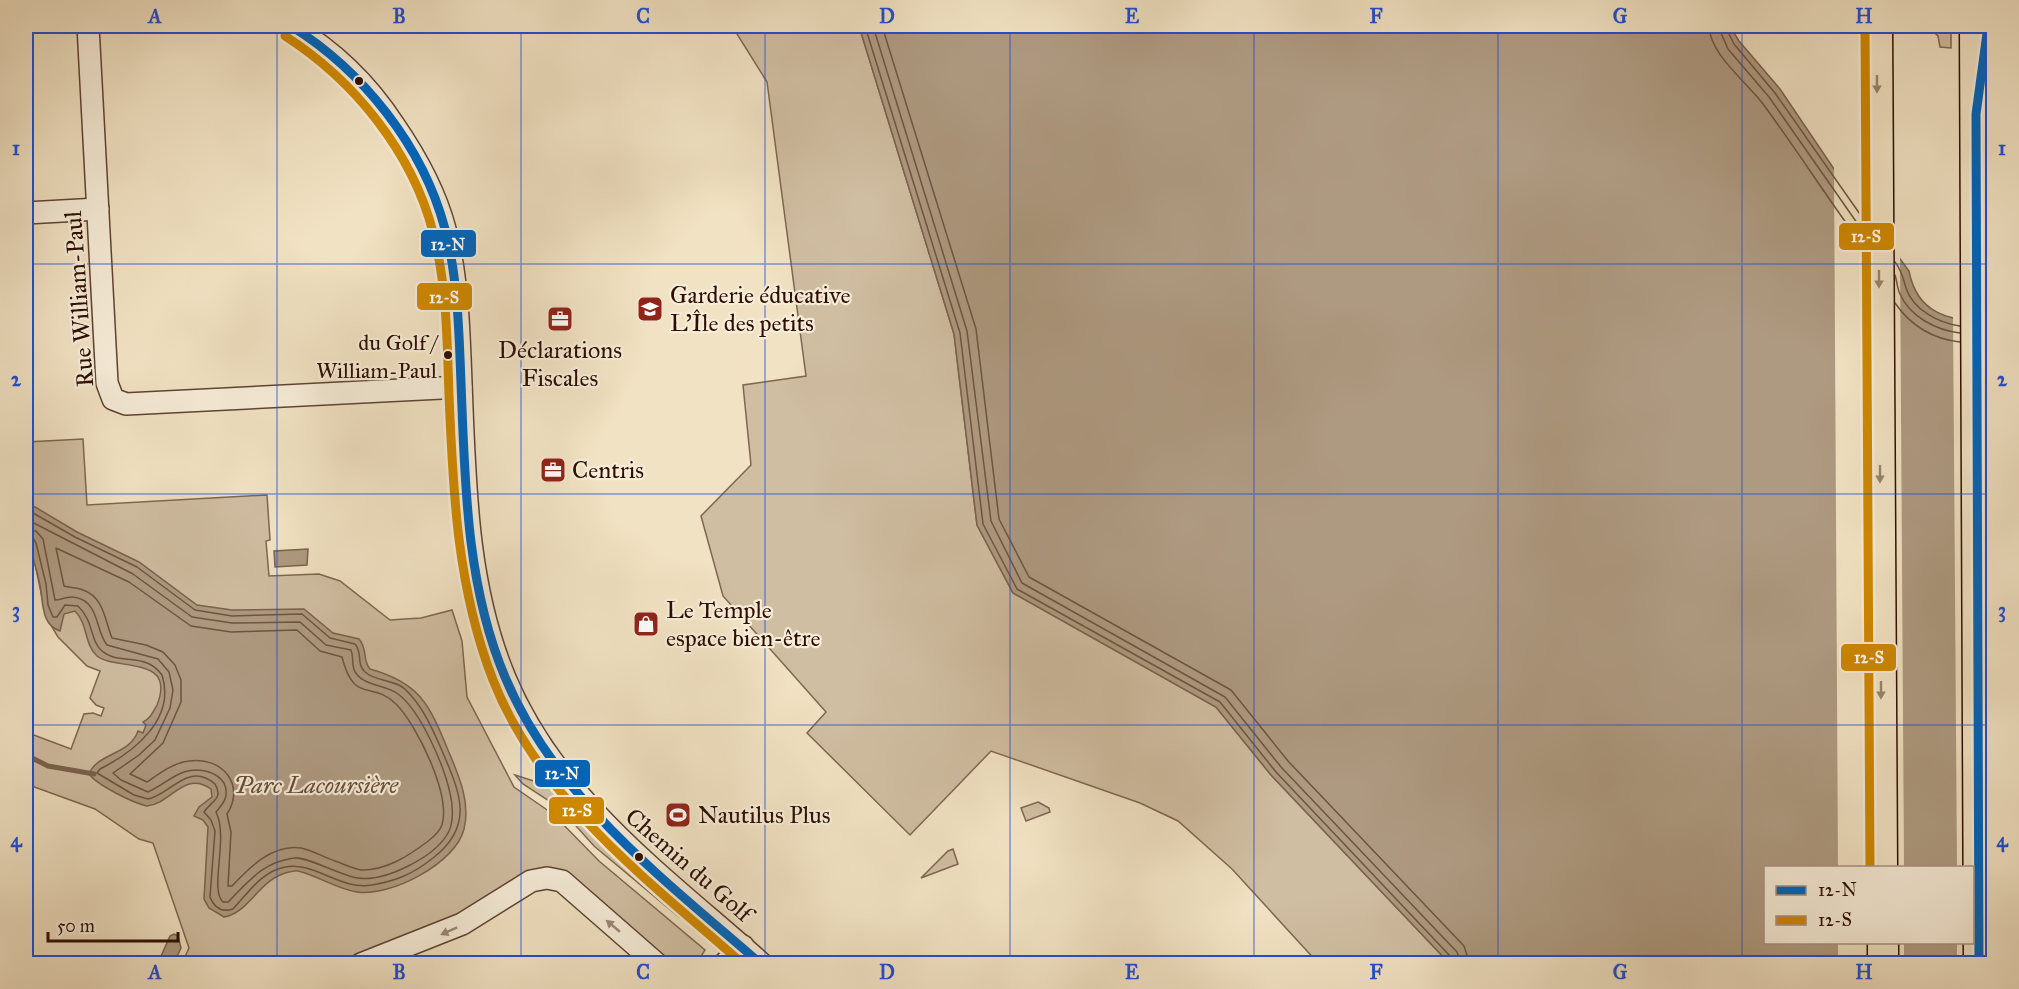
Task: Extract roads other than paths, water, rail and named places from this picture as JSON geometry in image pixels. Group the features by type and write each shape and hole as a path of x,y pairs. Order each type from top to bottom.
{"highway":[{"path":"1877,26 1882,866"},
{"path":"1975,26 1979,963"},
{"path":"1976,114 1988,26"},
{"path":"1883,944 1883,963"}],"street":[{"name":"Rue William-Paul","path":"88,26 107,383 111,396 116,402 126,405 461,387"},
{"name":"Chemin du Golf","path":"291,26 320,45 361,83 390,118 426,178 442,219 452,260 457,295 473,561 490,635 515,700 556,767 598,818 762,963"},
{"path":"26,213 98,209"},
{"path":"361,963 455,928 488,911 531,881 547,878 562,881 657,963"},
{"path":"724,963 742,946"}],"water":[{"path":"859,26 1730,26 1739,41 1780,89 1834,169 1909,271 1920,298 1939,313 1964,320 1993,324 1993,963 1449,963 1271,775 1216,707 1013,593 977,525 954,334"},
{"path":"26,505 35,507 77,532 139,562 197,605 232,610 304,609 333,633 359,639 370,669 401,681 421,698 435,720 456,769 465,798 466,819 458,842 449,854 420,875 387,889 357,892 296,871 270,881 233,914 224,917 209,908 204,899 208,827 203,820 194,816 199,807 212,797 211,789 193,783 156,804 147,806 116,793 89,774 99,762 128,745 138,731 143,733 146,725 143,722 157,705 161,689 159,678 152,671 141,667 97,656 90,646 82,622 75,611 64,614 60,631 49,623 45,617 31,544 26,544"},
{"path":"308,549 307,565 275,567 274,551"},
{"path":"174,934 178,936 181,948 174,963 158,963 170,936"}],"waterway":[{"path":"26,755 48,766 94,774"}],"place":[{"name":"Garderie éducative L'Île des petits","path":"650,309"},
{"name":"Déclarations Fiscales","path":"560,319"},
{"name":"du Golf / William-Paul","path":"448,355"},
{"name":"Centris","path":"553,470"},
{"name":"Le Temple espace bien-être","path":"646,624"},
{"name":"Nautilus Plus","path":"678,815"}],"park label":[{"name":"Parc Lacoursière","path":"316,785"}]}
